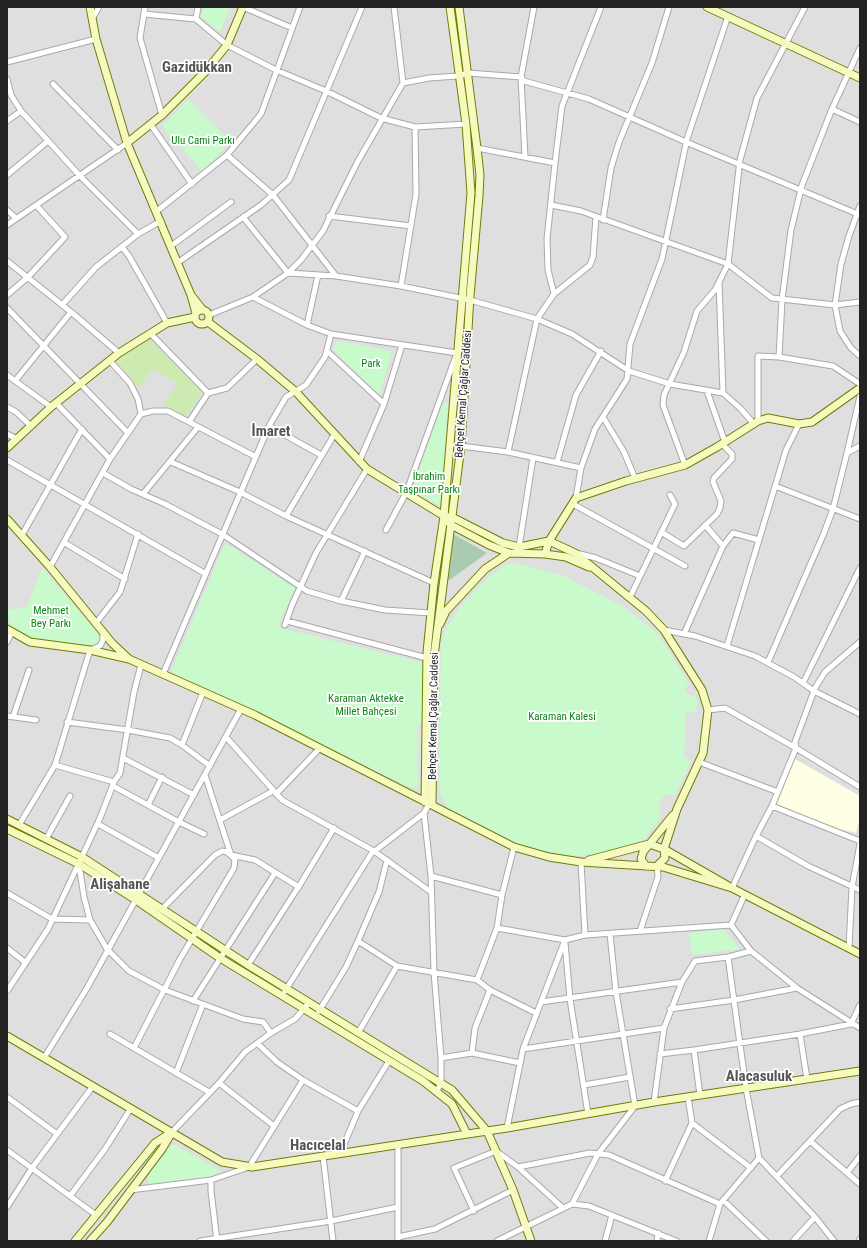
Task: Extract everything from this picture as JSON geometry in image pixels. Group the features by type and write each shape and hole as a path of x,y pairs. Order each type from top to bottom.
{"main road":[{"path":"7,448 54,405 110,361 167,323 198,313 207,311 208,318 204,324 199,324 198,313 191,295 127,143 96,39 90,7"},
{"path":"127,143 151,125 184,95 227,45 243,7"},
{"name":"Behçet Kemal Çağlar Caddesi","path":"429,804 427,658 434,583 444,516 471,193 466,124 450,7"},
{"name":"Behçet Kemal Çağlar Caddesi","path":"429,804 434,656 461,446 470,300 480,175 459,7"},
{"path":"707,7 860,78"},
{"path":"208,318 296,392 334,435 367,469 444,516 451,525 489,545 509,553 545,554 566,557 597,571"},
{"path":"545,554 549,541 574,501 635,478 684,465 724,443 755,422 768,418 799,424 812,422 860,388"},
{"path":"444,516 452,517 503,544 519,546 549,541 573,552 630,597 664,630 702,690 708,710 703,753 677,809 664,849 665,858 657,866"},
{"path":"8,520 50,567 96,624 129,659"},
{"path":"438,629 446,611 459,596 486,569 509,553"},
{"path":"8,629 30,642 90,650 129,659 241,709 514,847 549,857 581,862 657,866 732,888"},
{"path":"646,866 642,862 641,856 677,809"},
{"path":"7,819 82,857 195,936 225,951 452,1090 487,1131 513,1190 531,1241"},
{"path":"7,830 79,864 162,909 220,958 438,1091 452,1104 467,1134"},
{"path":"581,862 649,844 664,849 732,888 860,954"},
{"path":"7,1036 222,1162 249,1167 507,1128 654,1102 860,1071"},
{"path":"90,1241 107,1222 162,1149 172,1132"},
{"path":"75,1241 155,1143 172,1132"}],"street":[{"path":"92,19 99,7"},
{"path":"145,7 140,38 162,115"},
{"path":"196,19 198,7"},
{"path":"243,7 292,28"},
{"path":"157,212 227,156 261,114 300,7"},
{"path":"177,263 273,195 289,180 362,7"},
{"path":"208,318 253,297 288,273 314,245 323,231 329,216 382,118 403,83 394,7"},
{"path":"525,157 521,77 534,7"},
{"path":"554,294 548,270 547,239 552,205 554,163 562,106 601,7"},
{"path":"603,220 611,168 619,142 652,63 669,7"},
{"path":"684,465 663,405 664,395 684,352 697,311 715,290 728,264 740,164 757,98 805,7"},
{"path":"144,14 196,19 227,45 276,70 326,91 382,118 415,127 466,124"},
{"path":"685,566 574,501 581,468 595,429 624,386 629,371 628,355 630,344 656,279 667,241 686,143 728,16"},
{"path":"7,62 96,39"},
{"path":"779,357 782,300 791,230 801,190 832,109 860,48"},
{"path":"403,83 429,78 459,76 467,73 521,77 524,81 589,99 630,116 686,143 859,214"},
{"path":"7,79 11,95 21,111 80,176 138,234"},
{"path":"53,84 118,150"},
{"path":"832,109 860,122"},
{"path":"7,121 21,111"},
{"path":"151,125 192,184"},
{"path":"401,286 412,226 416,194 415,127"},
{"path":"7,175 48,141"},
{"path":"7,225 127,143"},
{"path":"477,148 554,163"},
{"path":"227,156 273,195 314,245 336,276"},
{"path":"171,246 231,202"},
{"path":"7,295 28,277 65,237 36,205"},
{"path":"552,205 596,217 667,241 728,264 772,298 835,304 860,302"},
{"path":"860,206 859,214 849,236 841,264 835,304 840,331 851,348 860,356"},
{"path":"7,210 16,218"},
{"path":"329,216 412,226"},
{"path":"243,217 288,273 336,276 401,286 462,298 537,319 572,334 601,351 629,371 670,384 723,393 755,422"},
{"path":"508,452 537,319 554,294 590,265 593,257 596,217"},
{"path":"62,305 96,267 138,234 161,221"},
{"path":"122,247 129,256 167,323"},
{"path":"7,262 71,312 120,354"},
{"path":"307,325 318,275"},
{"path":"719,282 723,393"},
{"path":"253,297 307,325 331,334 457,353 406,493 386,530"},
{"path":"7,308 43,347 82,383 106,411 128,433"},
{"path":"15,381 71,312"},
{"path":"151,334 208,393"},
{"path":"163,674 240,492 270,426 286,397 306,385 327,351 331,334"},
{"path":"359,462 384,404 402,345"},
{"path":"327,351 384,404"},
{"path":"557,462 576,395 601,351"},
{"path":"755,422 758,356 779,357 834,366 860,384"},
{"path":"189,422 208,393 228,388 257,359"},
{"path":"110,361 130,383 138,399 141,414"},
{"path":"7,375 54,405 82,429 110,459"},
{"path":"661,532 684,546 717,514 721,504 713,486 714,478 732,459 732,454 724,443 707,391"},
{"path":"768,662 833,509 860,396"},
{"path":"7,407 16,412 30,426"},
{"path":"50,567 110,459 141,414 153,411 168,411 256,457"},
{"path":"603,417 624,452 635,478"},
{"path":"727,646 774,486 786,450 799,424"},
{"path":"270,426 321,455"},
{"path":"143,494 171,462 198,427"},
{"path":"22,535 82,429"},
{"path":"7,434 17,439"},
{"path":"286,516 334,435"},
{"path":"461,446 508,452 581,468"},
{"path":"847,453 860,446"},
{"path":"519,546 532,458"},
{"path":"7,460 206,574"},
{"path":"171,462 240,492 286,516 434,583"},
{"path":"367,469 326,534 300,586 286,623 427,658"},
{"path":"103,473 222,534 307,591 341,602 385,610 432,613"},
{"path":"774,486 860,519"},
{"path":"630,597 675,504 670,495"},
{"path":"706,526 723,546"},
{"path":"684,634 723,546 733,533 759,540"},
{"path":"96,624 120,592 138,534"},
{"path":"65,542 125,579"},
{"path":"341,602 365,551"},
{"path":"573,552 596,558 640,576"},
{"path":"802,682 860,568"},
{"path":"7,642 8,629"},
{"path":"664,630 727,646 768,662 802,682 814,691 860,714"},
{"path":"19,825 55,765 90,650 100,646 103,640 103,631"},
{"path":"732,888 778,792 796,748 795,742 814,691 825,672 859,644"},
{"path":"7,991 26,963 52,919 98,824 120,773 134,692 141,665"},
{"path":"13,717 29,670"},
{"path":"182,745 203,692"},
{"path":"708,710 725,708 796,748 860,787"},
{"path":"44,1058 87,988 107,949 138,897 241,709"},
{"path":"7,716 36,720"},
{"path":"67,722 128,730 170,738 210,766"},
{"path":"226,737 275,792 286,802 374,851 431,892"},
{"path":"220,820 275,792 320,748"},
{"path":"123,758 194,795"},
{"path":"699,762 778,792"},
{"path":"55,765 114,784 148,806 204,834"},
{"path":"134,1048 234,868 235,859 231,855 205,775"},
{"path":"148,806 162,777"},
{"path":"46,839 70,796"},
{"path":"282,996 317,938 374,851 424,813 429,804"},
{"path":"772,806 860,841"},
{"path":"424,813 431,876 434,972 441,1058 441,1083 438,1091"},
{"path":"98,824 159,858"},
{"path":"248,965 299,887 334,828"},
{"path":"756,836 808,866 860,890"},
{"path":"849,948 852,887 860,844"},
{"path":"477,980 497,928 502,895 514,847"},
{"path":"162,909 215,855 222,852 255,860 299,887"},
{"path":"315,1017 346,967 358,941 379,892 387,860"},
{"path":"581,862 585,935"},
{"path":"79,864 84,898 90,920 107,949 129,971 165,990 193,1001 243,1019 263,1022 271,1033"},
{"path":"640,931 658,876 657,866"},
{"path":"193,1001 275,873"},
{"path":"431,876 502,895"},
{"path":"7,893 52,919 90,920"},
{"path":"731,925 745,894"},
{"path":"497,928 565,940 585,935 731,925"},
{"path":"731,925 751,951 797,988 851,1024 860,1028"},
{"path":"572,1204 598,1154 635,1106 616,992 610,934"},
{"path":"565,940 570,998 588,1114"},
{"path":"507,1128 524,1049 536,1013 565,940"},
{"path":"358,941 397,966 477,980 490,990 536,1013"},
{"path":"7,948 26,963"},
{"path":"654,1102 664,1028 670,1009 682,982 695,961 728,957 751,951"},
{"path":"728,957 746,1088 759,1158 815,1217 834,1241"},
{"path":"358,1033 397,966"},
{"path":"541,1002 682,982"},
{"path":"670,1009 734,1000 797,988"},
{"path":"472,1053 476,1028 490,990"},
{"path":"172,1132 219,1083 245,1052 271,1033 295,1019 305,1010 309,1003"},
{"path":"176,1073 203,1004"},
{"path":"851,1024 860,1005"},
{"path":"660,1054 740,1044 851,1024"},
{"path":"524,1049 664,1028"},
{"path":"110,1034 209,1092"},
{"path":"800,1034 806,1079"},
{"path":"257,1043 277,1062 303,1080 358,1111"},
{"path":"694,1050 700,1095"},
{"path":"441,1058 472,1053 520,1063"},
{"path":"340,1154 358,1111 389,1062"},
{"path":"584,1085 630,1077"},
{"path":"130,1190 211,1180 249,1167 303,1080"},
{"path":"219,1083 274,1126"},
{"path":"7,1207 32,1168 93,1086"},
{"path":"7,1097 57,1134"},
{"path":"665,1181 692,1123 688,1097"},
{"path":"777,1176 840,1109 860,1102"},
{"path":"70,1196 105,1149 131,1108"},
{"path":"692,1123 751,1168"},
{"path":"810,1142 860,1184"},
{"path":"398,1145 398,1239 435,1229 474,1211 513,1190"},
{"path":"7,1150 96,1215"},
{"path":"474,1211 454,1168 496,1151 518,1167 562,1208"},
{"path":"518,1167 590,1153 609,1155 665,1181 721,1202 766,1241"},
{"path":"323,1156 332,1221 333,1241"},
{"path":"847,1173 860,1156"},
{"path":"709,1241 721,1202 759,1158"},
{"path":"211,1180 217,1240"},
{"path":"497,1241 572,1204 589,1206 676,1241"},
{"path":"200,1241 217,1240 332,1221 398,1207"},
{"path":"605,1241 612,1215"},
{"path":"793,1241 815,1217"},
{"path":"657,1241 658,1233"}],"shaded area":[{"path":"7,7 860,7 860,1241 7,1241"},
{"path":"453,534 487,553 448,581"},
{"path":"421,723 421,781 417,778 417,727"},
{"path":"795,759 860,796 860,817 856,833 827,826 777,804"}],"green space":[{"path":"203,7 231,7 220,32 201,16"},
{"name":"Ulu Cami Parkı","path":"188,99 231,142 202,171 162,126"},
{"path":"149,338 202,392 187,417 163,405 178,384 152,369 139,388 116,362"},
{"name":"Park","path":"336,341 392,351 380,394 377,393 333,350"},
{"name":"İbrahim Taşpınar Parkı","path":"443,402 448,403 442,507 412,491"},
{"name":"Karaman Aktekke Millet Bahçesi","path":"225,543 295,588 280,621 280,628 424,663 421,723 417,727 417,778 421,781 417,787 411,788 171,672"},
{"name":"Karaman Kalesi","path":"515,563 564,576 624,607 658,634 690,685 684,688 690,697 695,695 699,704 696,705 697,711 686,713 684,756 691,761 675,796 665,794 659,805 660,819 640,844 602,854 571,856 521,846 449,810 440,794 441,643 446,628 459,608 488,577 506,564"},
{"name":"Mehmet Bey Parkı","path":"42,568 98,633 100,637 99,644 93,648 26,639 10,628 7,610 27,607"},
{"path":"724,929 740,949 692,955 689,933"},
{"path":"173,1144 223,1172 206,1178 149,1185 147,1175"}],"district":[{"name":"Gazidükkan","path":"197,68"},
{"name":"İmaret","path":"271,432"},
{"name":"Alişahane","path":"120,885"},
{"name":"Alacasuluk","path":"759,1077"},
{"name":"Hacıcelal","path":"318,1146"}]}
